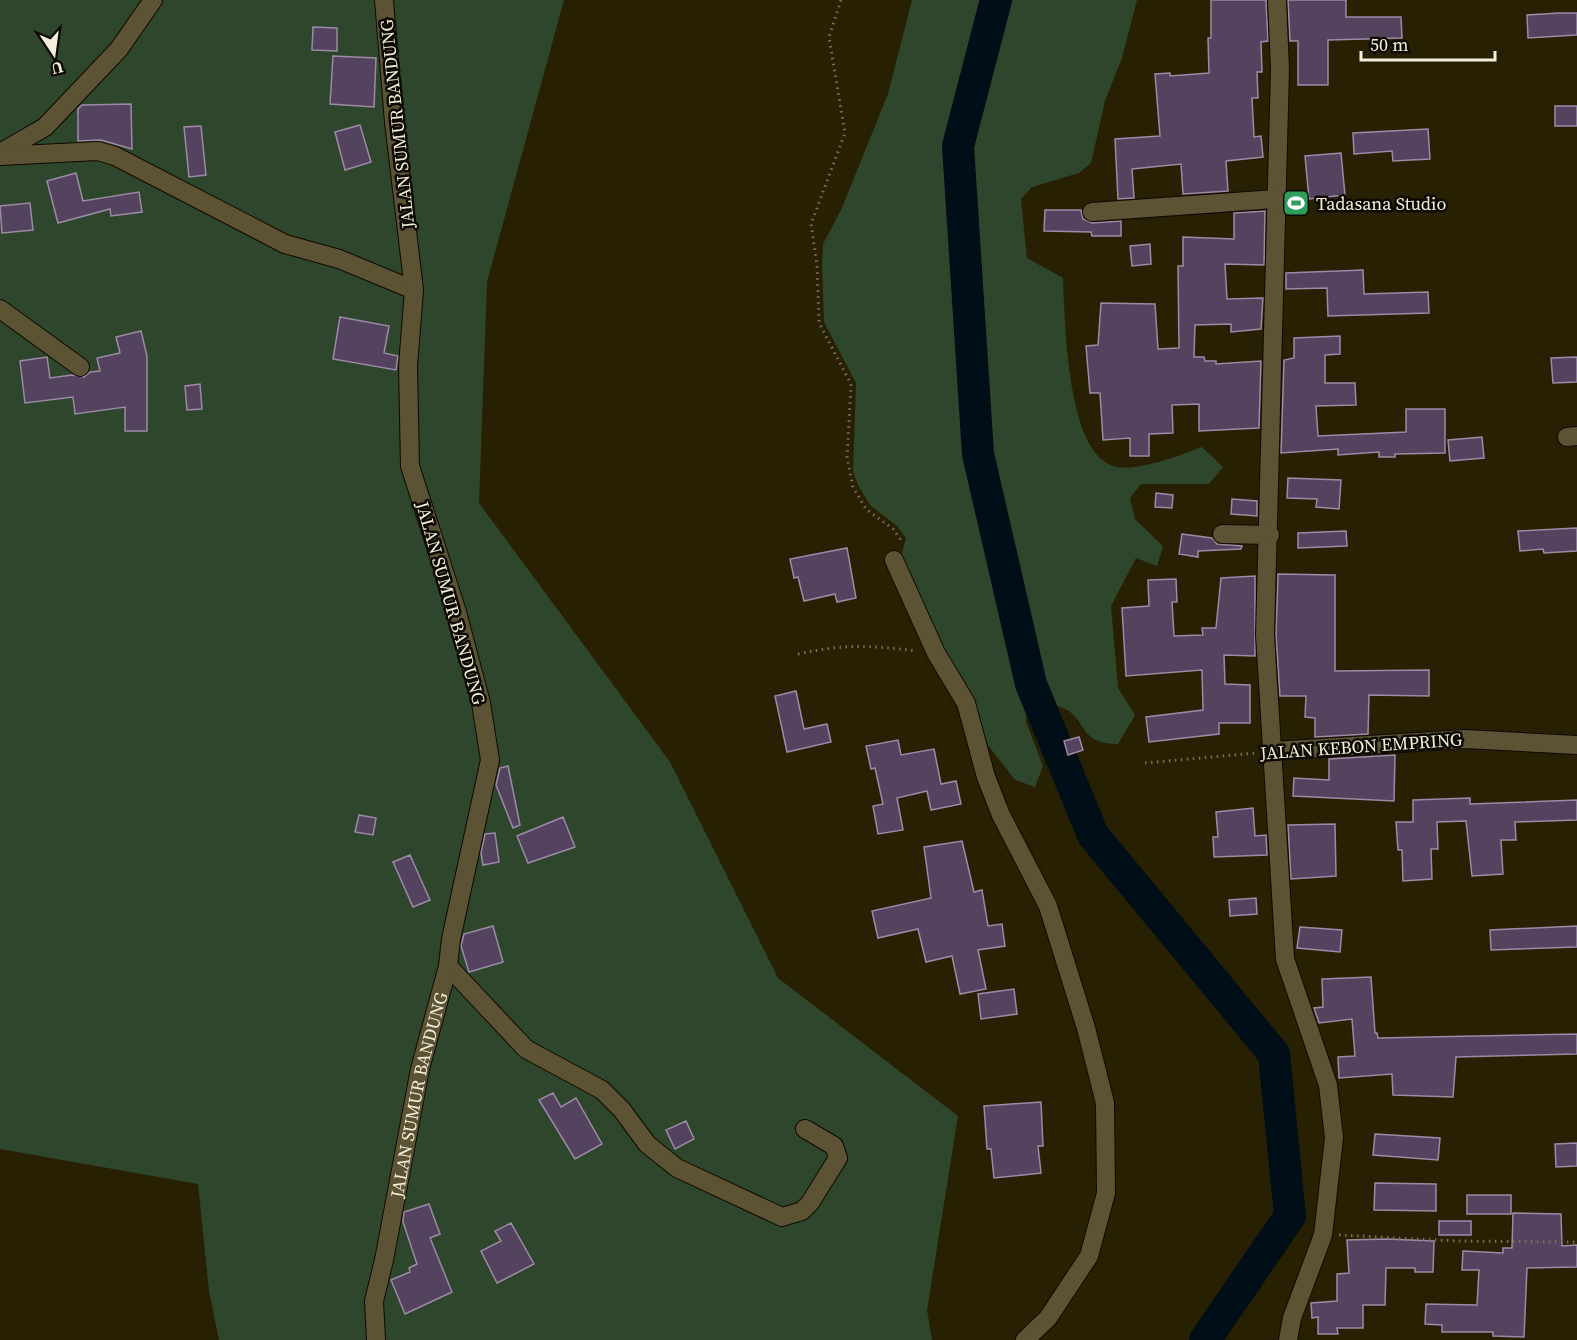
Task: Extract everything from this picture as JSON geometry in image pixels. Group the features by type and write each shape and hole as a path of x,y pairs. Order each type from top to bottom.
{"street":[{"path":"0,155 45,127 119,49 153,0"},
{"name":"JALAN SUMUR BANDUNG","path":"376,1340 374,1301 391,1229 420,1069 448,966 451,939 490,760 482,703 458,612 410,466 408,366 414,290 394,122 384,0"},
{"path":"1277,0 1280,69 1270,535 1265,635 1285,959 1328,1085 1334,1138 1323,1234 1292,1318 1288,1340"},
{"path":"0,155 98,151 115,156 285,244 339,259 414,290"},
{"path":"1092,212 1277,198"},
{"path":"0,309 80,367"},
{"path":"1222,534 1270,535"},
{"path":"894,560 936,653 966,703 986,777 1048,906 1086,1028 1105,1103 1106,1193 1089,1256 1048,1318 1025,1340"},
{"name":"JALAN KEBON EMPRING","path":"1273,751 1465,739 1577,745"},
{"path":"448,966 526,1049 602,1090 622,1110 647,1144 676,1168 782,1217 801,1211 810,1203 838,1158 834,1146 805,1129"}],"path":[{"path":"841,0 829,37 845,133 811,224 817,265 819,322 850,384 848,472 853,487 866,509 893,529 900,539 894,560"},
{"path":"798,654 837,646 865,645 936,653"},
{"name":"JALAN KEBON EMPRING","path":"1145,763 1273,751"},
{"path":"1323,1234 1457,1241 1577,1242"}],"green space":[{"path":"0,0 564,0 487,282 479,503 670,762 778,978 958,1116 927,1310 932,1340 219,1340 209,1291 198,1184 0,1149"},
{"path":"912,0 1137,0 1122,58 1105,101 1091,163 1079,173 1032,187 1021,199 1027,258 1063,278 1071,382 1077,411 1086,436 1097,455 1113,466 1122,468 1158,462 1202,447 1223,467 1209,484 1141,484 1130,498 1135,519 1163,546 1157,566 1136,558 1111,606 1118,688 1135,715 1118,744 1105,743 1089,736 1072,713 1065,709 1051,705 1027,704 1026,722 1043,766 1035,787 1015,780 987,744 971,701 941,651 900,560 906,538 897,526 870,505 858,485 853,471 856,383 824,322 823,244 841,210 888,94"}],"building":[{"path":"1211,0 1266,0 1268,41 1261,42 1262,72 1257,72 1258,98 1252,98 1254,137 1261,136 1263,157 1226,161 1228,191 1183,194 1181,164 1132,169 1134,198 1118,199 1115,139 1160,136 1155,74 1170,73 1170,76 1209,73 1208,38 1211,38"},
{"path":"1288,0 1346,0 1346,17 1401,17 1402,38 1328,40 1328,85 1298,85 1298,41 1290,41"},
{"path":"1577,13 1577,35 1528,38 1527,15"},
{"path":"313,27 337,28 337,51 312,50"},
{"path":"333,56 376,58 374,107 330,104"},
{"path":"131,104 132,149 101,140 78,141 78,109 82,105"},
{"path":"1555,106 1577,106 1577,126 1555,126"},
{"path":"360,125 371,162 345,170 335,132"},
{"path":"201,126 206,175 189,177 184,127"},
{"path":"1428,129 1430,159 1393,161 1392,151 1354,154 1353,133"},
{"path":"1341,153 1345,195 1309,199 1305,156"},
{"path":"76,173 83,201 139,192 142,212 111,216 110,209 58,223 47,181"},
{"path":"30,203 33,230 2,233 0,206"},
{"path":"1045,210 1081,210 1083,219 1092,223 1121,221 1121,236 1092,236 1091,232 1044,231"},
{"path":"1265,211 1264,265 1225,264 1227,299 1263,298 1261,329 1231,332 1231,324 1195,325 1194,357 1204,357 1205,361 1216,361 1216,364 1261,361 1259,428 1199,431 1199,404 1172,405 1173,433 1149,434 1149,456 1130,456 1130,438 1103,440 1100,393 1090,393 1086,346 1098,345 1101,303 1155,304 1158,349 1179,348 1178,266 1183,266 1183,237 1234,239 1234,213"},
{"path":"1150,244 1151,264 1132,266 1130,246"},
{"path":"1363,270 1364,294 1428,292 1429,313 1328,316 1327,288 1286,289 1286,273"},
{"path":"340,317 389,326 384,353 398,356 396,370 333,359"},
{"path":"141,331 147,356 147,431 125,431 125,407 75,414 73,397 25,403 20,361 47,357 50,378 72,375 84,377 90,372 100,371 97,358 120,353 116,337"},
{"path":"1340,336 1340,354 1325,355 1325,383 1355,383 1356,405 1316,406 1318,436 1406,432 1406,409 1445,409 1445,453 1395,454 1395,457 1379,457 1379,452 1338,455 1338,449 1281,453 1284,360 1294,358 1294,338"},
{"path":"1577,357 1577,382 1553,383 1551,358"},
{"path":"200,384 202,409 187,410 185,386"},
{"path":"1482,437 1484,458 1450,461 1448,440"},
{"path":"1288,478 1341,480 1339,509 1316,507 1317,499 1287,498"},
{"path":"1156,493 1173,495 1172,508 1155,507"},
{"path":"1232,499 1257,501 1257,516 1231,514"},
{"path":"1577,528 1577,551 1544,553 1543,549 1520,551 1518,531"},
{"path":"1346,531 1347,546 1298,548 1298,533"},
{"path":"1182,534 1212,538 1217,544 1242,546 1241,549 1198,551 1198,557 1179,554"},
{"path":"847,548 856,598 837,602 835,594 804,601 798,577 794,578 790,559"},
{"path":"1278,574 1335,575 1335,671 1429,670 1429,696 1369,695 1368,734 1315,737 1315,718 1305,717 1306,696 1280,696 1276,635"},
{"path":"1255,576 1255,656 1224,655 1225,684 1250,685 1250,723 1219,723 1219,734 1149,742 1146,717 1203,710 1202,670 1126,676 1122,608 1149,606 1148,580 1176,579 1177,602 1172,602 1174,636 1203,635 1202,628 1216,628 1221,578"},
{"path":"796,691 804,729 827,724 831,742 787,752 775,696"},
{"path":"1079,737 1083,750 1068,755 1064,741"},
{"path":"898,740 901,755 934,749 941,784 956,781 961,804 931,810 927,791 897,798 903,830 878,834 873,806 883,804 875,768 871,769 866,746"},
{"path":"1395,755 1394,801 1293,796 1294,778 1329,780 1329,759"},
{"path":"508,766 520,825 513,828 496,785 500,768"},
{"path":"1470,798 1470,804 1577,800 1577,820 1515,822 1516,840 1501,840 1503,874 1472,876 1466,821 1437,822 1438,849 1431,849 1432,879 1403,881 1402,850 1398,850 1396,822 1413,822 1413,800"},
{"path":"1253,808 1255,836 1266,835 1267,855 1214,857 1213,837 1218,837 1216,812"},
{"path":"359,815 376,818 373,835 355,832"},
{"path":"563,817 575,847 528,863 517,836"},
{"path":"1335,824 1336,876 1291,879 1288,825"},
{"path":"495,833 499,862 483,865 481,853 485,834"},
{"path":"962,841 974,892 982,890 988,926 1002,924 1005,946 978,950 986,989 960,994 952,956 926,962 918,929 878,938 872,911 931,898 924,847"},
{"path":"410,855 430,900 413,907 393,862"},
{"path":"1256,898 1257,914 1230,916 1229,900"},
{"path":"493,926 503,962 469,972 461,946 464,934"},
{"path":"1577,926 1577,947 1491,950 1490,930"},
{"path":"1300,927 1342,930 1340,952 1297,948"},
{"path":"1371,977 1375,1033 1378,1038 1577,1034 1577,1054 1456,1057 1453,1097 1393,1095 1392,1074 1339,1078 1338,1057 1355,1056 1352,1019 1319,1023 1314,1008 1323,1007 1322,979"},
{"path":"1014,989 1017,1014 981,1019 978,994"},
{"path":"553,1093 561,1107 576,1098 602,1144 575,1159 539,1100"},
{"path":"1041,1102 1043,1146 1038,1146 1041,1173 994,1178 991,1149 987,1149 984,1106"},
{"path":"686,1121 694,1139 675,1149 666,1130"},
{"path":"1375,1134 1440,1138 1438,1160 1373,1155"},
{"path":"1577,1143 1577,1166 1556,1167 1555,1144"},
{"path":"1375,1183 1436,1184 1436,1211 1374,1210"},
{"path":"1467,1195 1511,1195 1511,1214 1467,1214"},
{"path":"429,1204 440,1234 430,1238 452,1292 405,1314 391,1280 410,1272 409,1268 417,1264 403,1222 404,1212"},
{"path":"1513,1213 1561,1214 1562,1246 1577,1245 1577,1267 1527,1268 1524,1337 1493,1336 1493,1332 1442,1332 1442,1325 1425,1324 1426,1304 1477,1305 1479,1270 1462,1270 1463,1251 1503,1253 1503,1248 1512,1248"},
{"path":"1439,1221 1471,1221 1471,1235 1439,1235"},
{"path":"511,1223 534,1264 497,1283 481,1251 501,1241 495,1231"},
{"path":"1347,1240 1434,1241 1433,1272 1415,1272 1415,1268 1386,1268 1385,1305 1363,1305 1363,1328 1337,1328 1338,1334 1318,1334 1318,1317 1312,1318 1311,1303 1337,1301 1337,1274 1349,1273"}],"waterway":[{"path":"996,0 958,146 978,454 1031,684 1093,835 1274,1054 1290,1216 1205,1340"}],"place":[{"name":"Tadasana Studio","path":"1296,203"}]}
